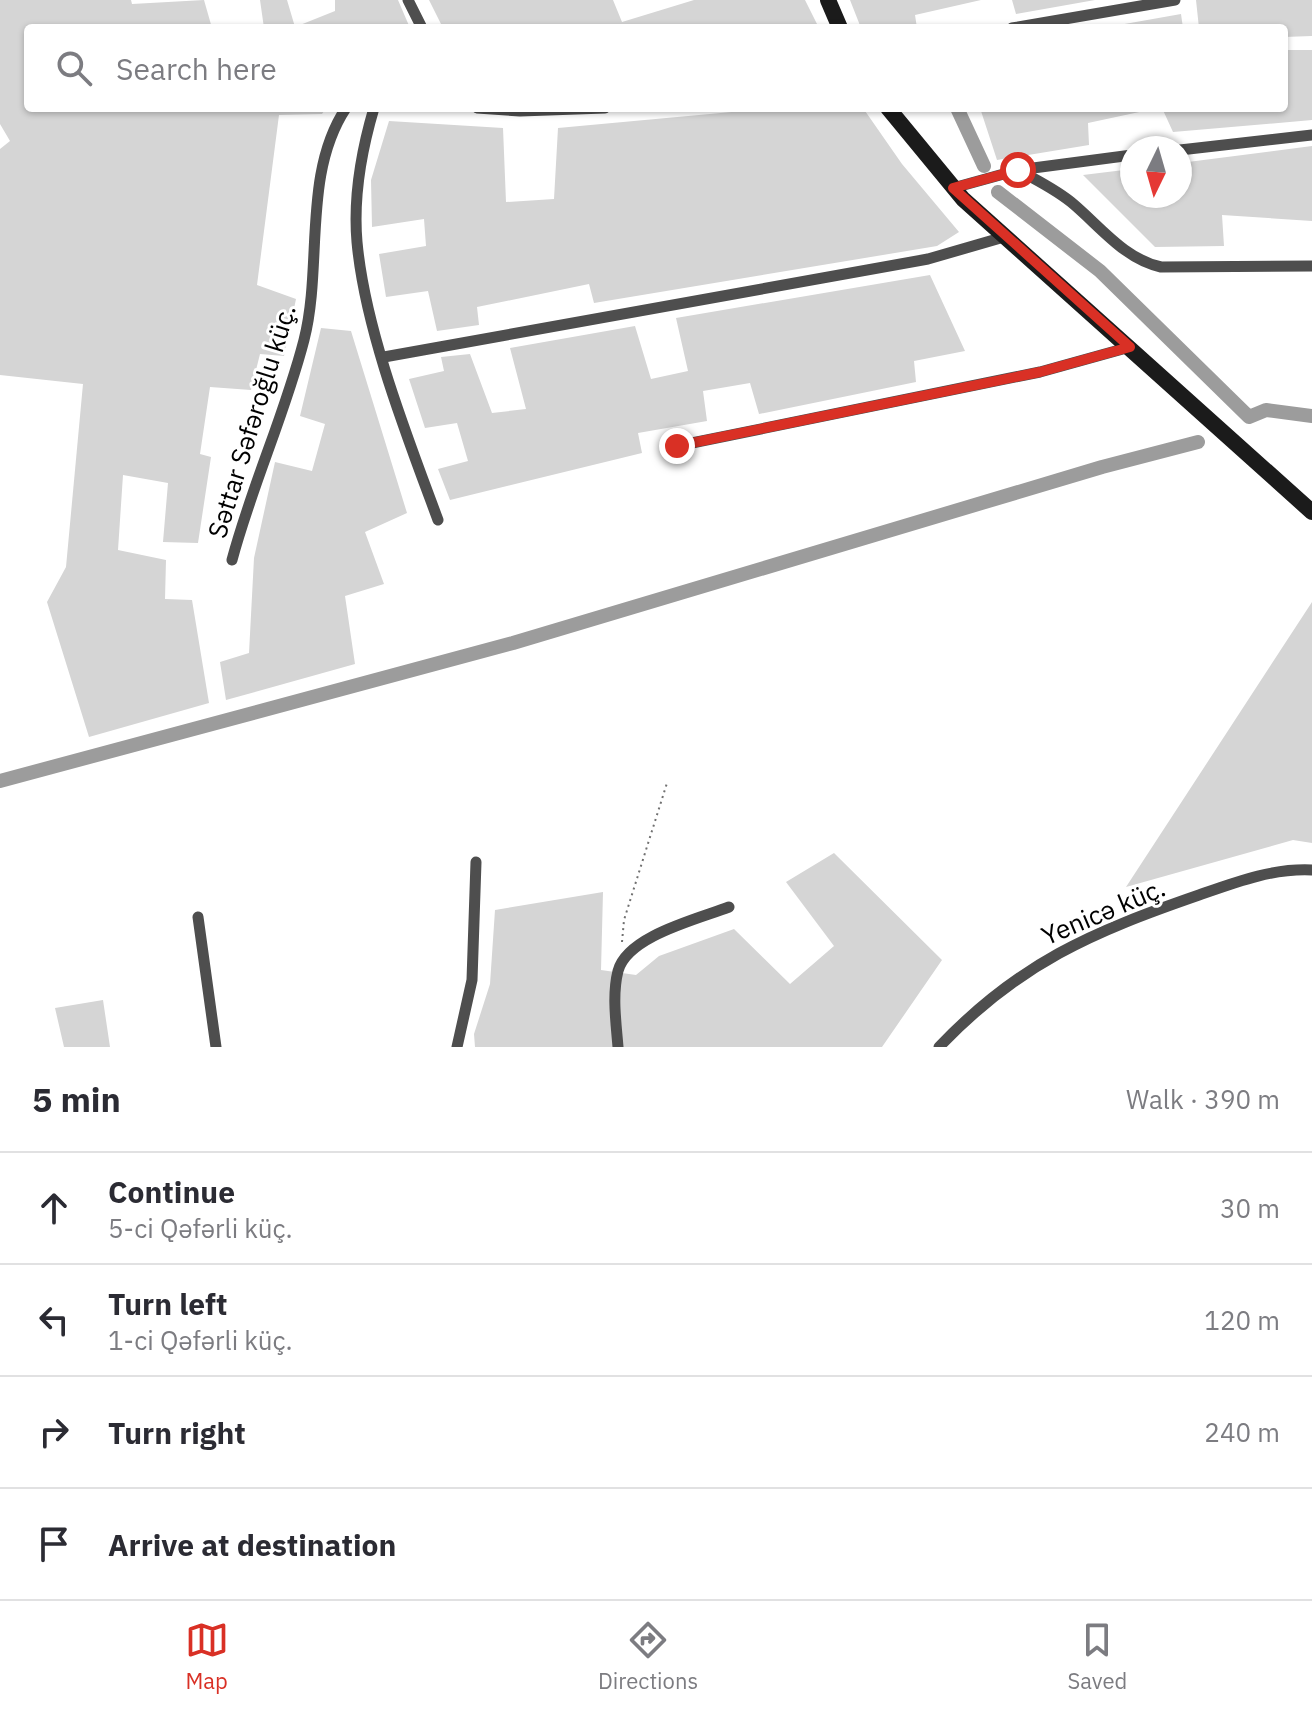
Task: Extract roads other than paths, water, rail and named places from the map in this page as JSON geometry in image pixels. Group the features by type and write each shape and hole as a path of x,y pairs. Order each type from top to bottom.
{"street":[{"path":"408,0 420,24"},
{"path":"828,0 838,24"},
{"path":"1035,24 1175,0"},
{"name":"Səttar Səfəroğlu küç.","path":"232,560 304,340 313,289 322,173 345,112"},
{"path":"373,112 359,168 357,242 365,290 384,357 438,520"},
{"path":"891,112 953,188 1004,237 1312,512"},
{"path":"1192,149 1312,135"},
{"path":"953,188 1018,170 1120,157"},
{"path":"1018,170 1058,192 1131,255 1147,264 1161,267 1312,266"},
{"path":"384,357 928,259 1004,237"},
{"path":"677,446 1040,372 1130,347"},
{"path":"457,1047 472,980 476,862"},
{"name":"Yenicə küç.","path":"939,1047 984,1001 1007,984 1062,949 1103,929 1244,879 1280,871 1312,870"},
{"path":"618,1047 615,992 624,955 641,942 729,907"},
{"path":"198,917 216,1047"}],"waterway":[{"path":"959,112 984,166"},
{"path":"998,192 1100,271 1249,417 1266,410 1312,416"},
{"path":"0,781 513,643 1102,467 1198,442"}]}
